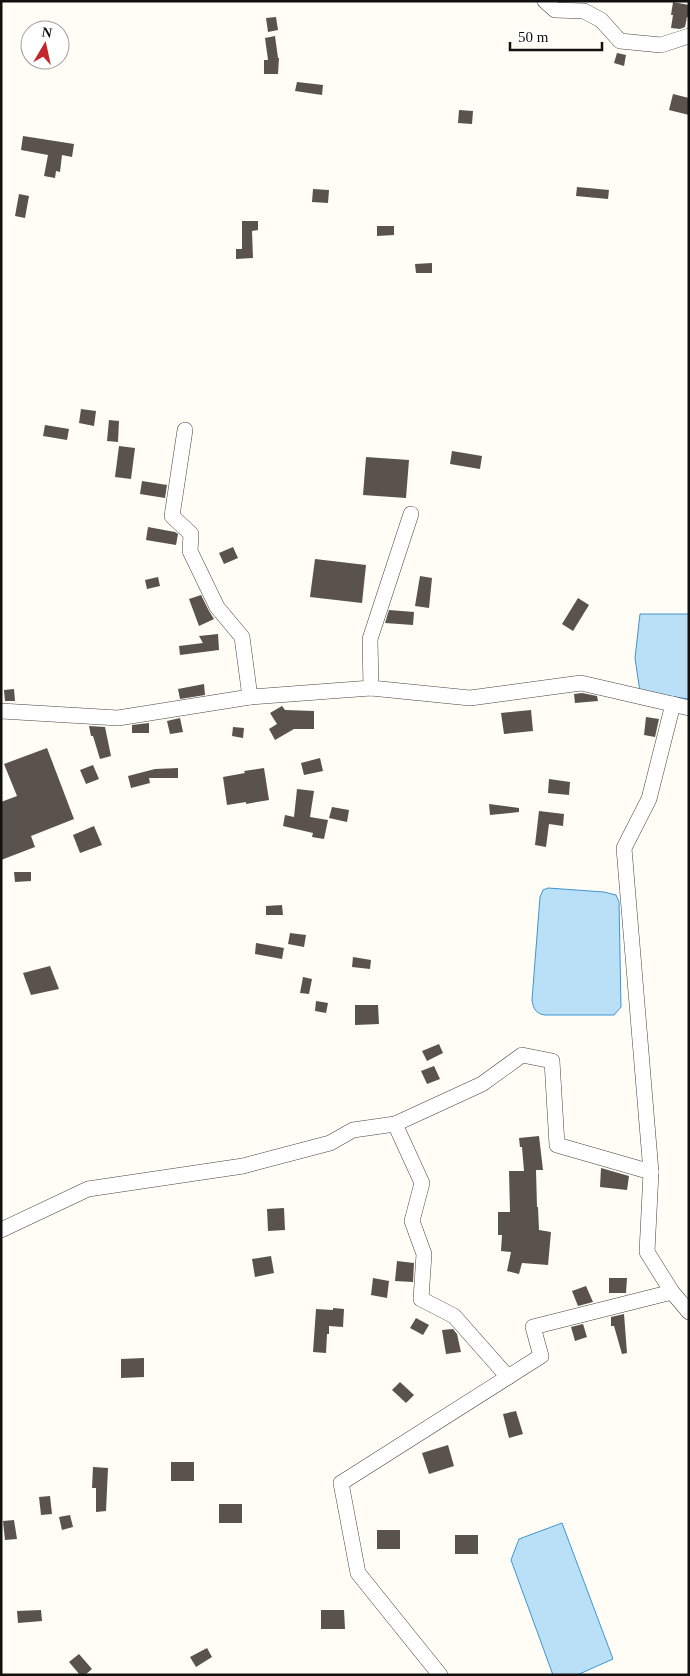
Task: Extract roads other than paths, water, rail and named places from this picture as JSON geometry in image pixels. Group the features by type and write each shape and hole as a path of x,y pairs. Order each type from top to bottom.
{"street":[{"path":"545,1 556,10 584,11 601,20 620,41 661,45 689,36"},
{"path":"185,430 172,516 191,534 190,551 217,607 242,637 250,698"},
{"path":"371,688 370,639 411,514"},
{"path":"1,711 118,718 250,698 371,688 470,698 581,683 689,708"},
{"path":"673,704 649,799 624,848 651,1172 647,1252 672,1292 689,1312"},
{"path":"1,1230 88,1190 244,1166 330,1144 354,1130 395,1124 482,1084 522,1055 552,1061 557,1145 651,1172"},
{"path":"395,1124 422,1183 412,1221 424,1254 421,1299 454,1316 508,1377"},
{"path":"440,1675 358,1573 341,1483 541,1356 533,1327 672,1292"}],"water":[{"path":"640,614 689,614 689,699 640,692 635,658"},
{"path":"548,888 604,892 616,895 619,902 621,1007 614,1015 545,1015 537,1012 534,1008 532,1000 540,897 543,890"},
{"path":"562,1523 613,1659 577,1675 553,1675 511,1560 519,1539"}]}
